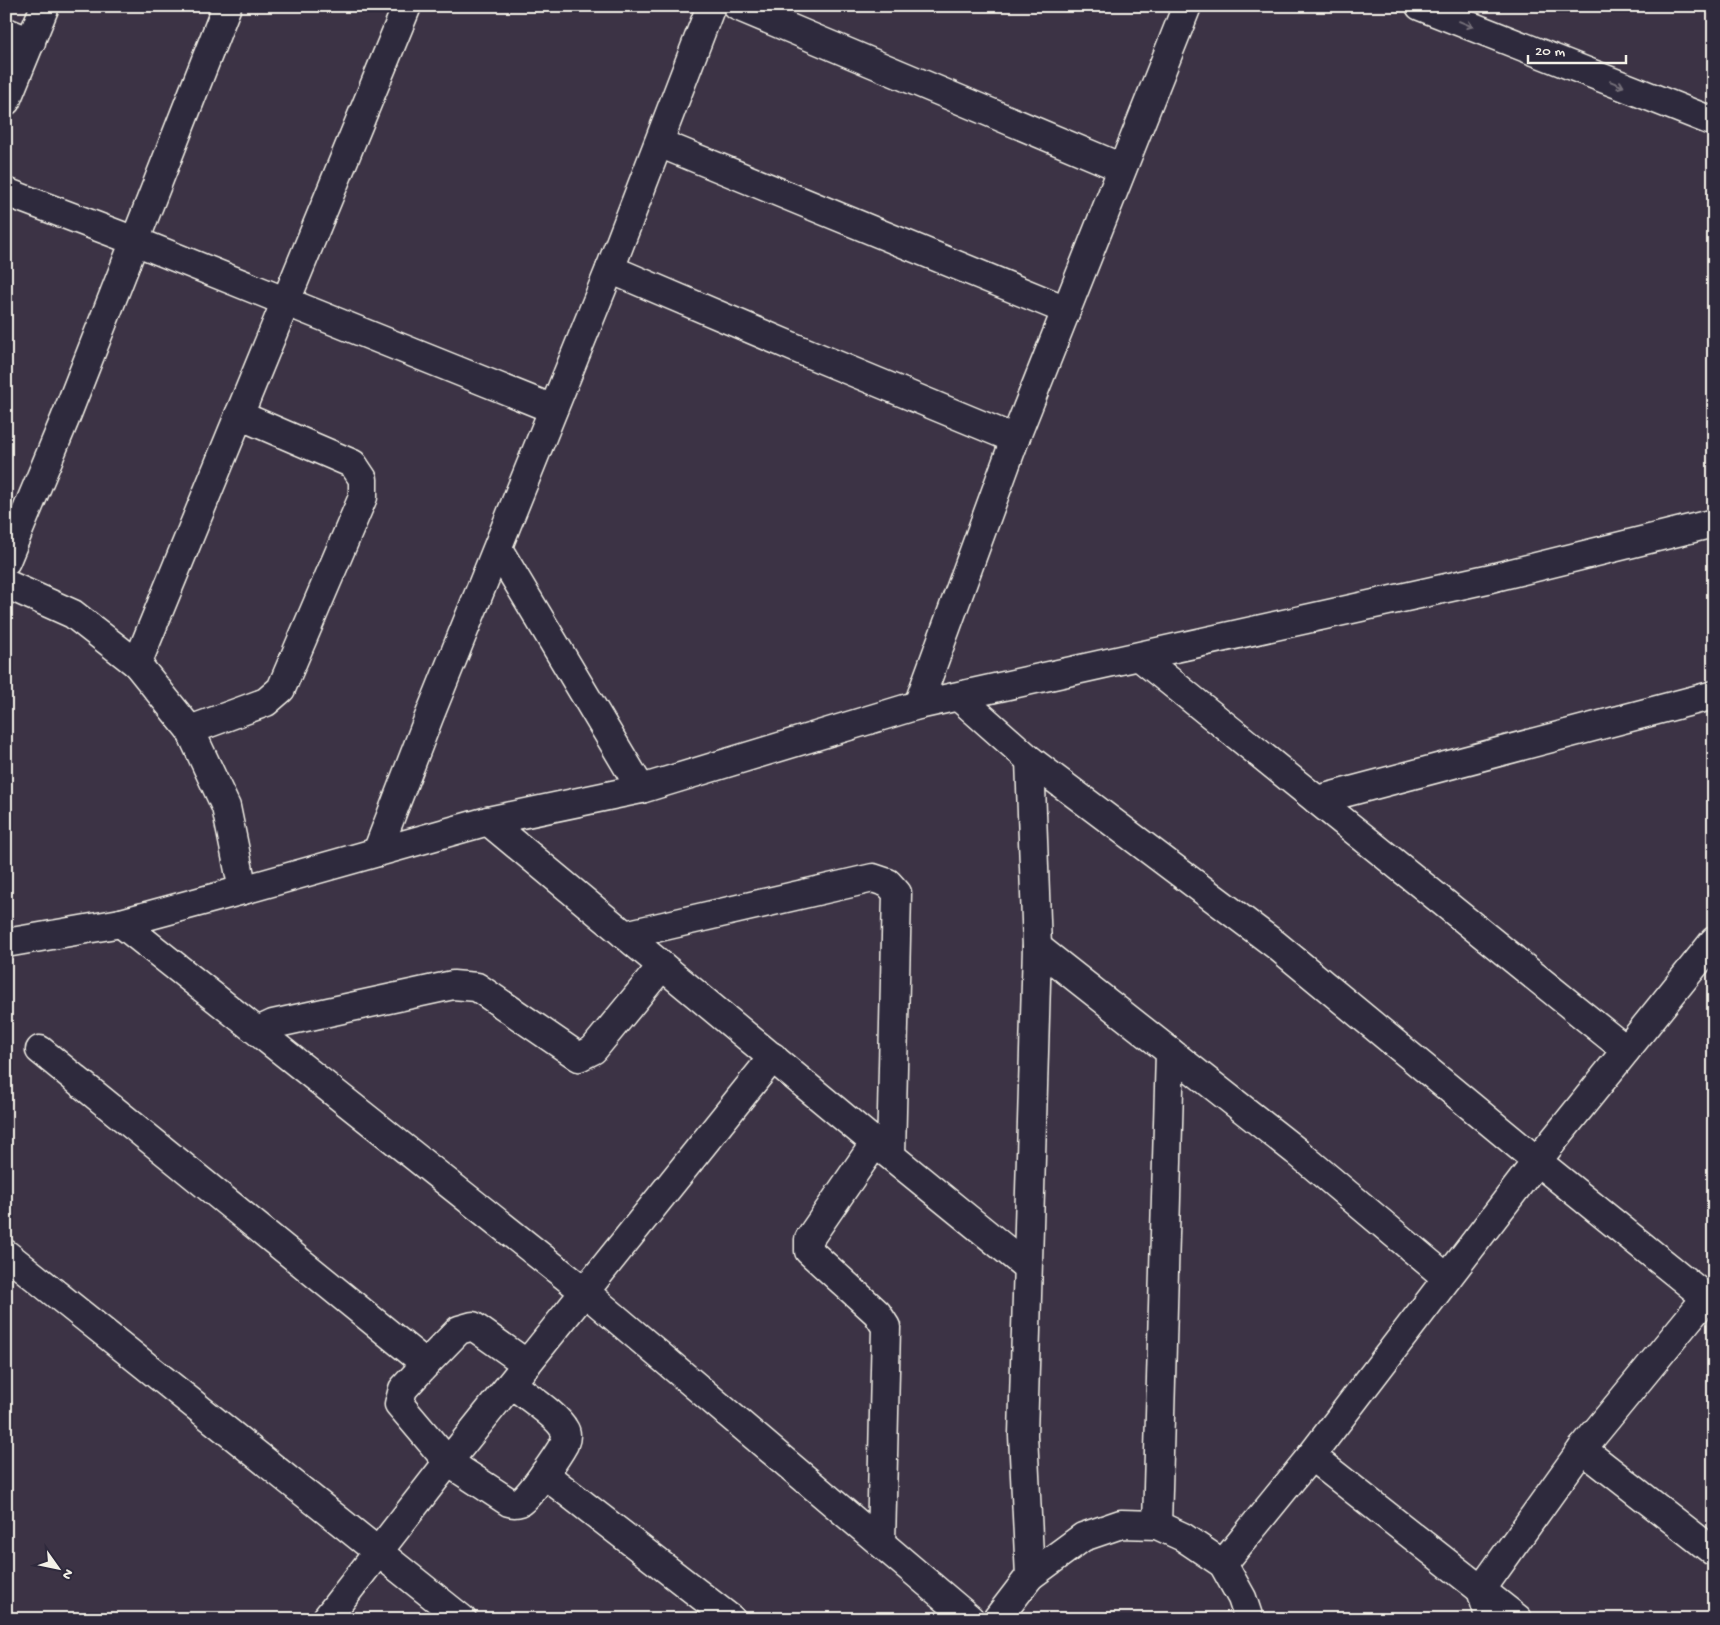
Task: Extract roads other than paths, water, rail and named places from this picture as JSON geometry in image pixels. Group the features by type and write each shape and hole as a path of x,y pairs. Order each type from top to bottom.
{"street":[{"path":"6,101 19,37 45,6"},
{"path":"6,561 136,241 227,6"},
{"path":"137,664 407,6"},
{"path":"377,852 429,717 610,269 710,6"},
{"path":"737,6 1122,168"},
{"path":"918,705 1015,439 1187,6"},
{"path":"1420,6 1714,122"},
{"path":"659,143 1066,310"},
{"path":"6,192 136,241 553,409"},
{"path":"610,269 1015,439"},
{"path":"190,730 266,702 281,690 363,497 363,479 353,464 239,415"},
{"path":"6,943 121,922 243,890 488,821 641,789 918,705 1487,579 1714,523"},
{"path":"498,549 641,789"},
{"path":"6,584 73,614 137,664 190,730 226,808 243,890"},
{"path":"1140,657 1626,1050"},
{"path":"1317,800 1714,695"},
{"path":"960,697 1030,760 1276,945 1537,1162 1710,1301 1582,1448 1481,1590"},
{"path":"1030,760 1037,947 1022,1435 1030,1576"},
{"path":"488,821 1026,1266"},
{"path":"624,935 872,878 888,882 897,893 883,1149 809,1238 809,1251 877,1313 886,1327 881,1542"},
{"path":"121,922 584,1291 970,1619"},
{"path":"1224,1564 1310,1456 1537,1162 1714,941"},
{"path":"1037,947 1296,1152 1447,1278"},
{"path":"258,1031 273,1024 454,985 478,987 579,1057 593,1050 662,966"},
{"path":"40,1050 426,1364"},
{"path":"1157,1525 1170,1052"},
{"path":"326,1619 584,1291 773,1057"},
{"path":"6,1254 462,1619"},
{"path":"473,1326 520,1374 564,1428 566,1434 564,1444 544,1474 520,1502 514,1503 509,1502 448,1462 399,1404 403,1389 426,1364 459,1330 473,1326"},
{"path":"1582,1448 1714,1552"},
{"path":"1310,1456 1518,1619"},
{"path":"544,1474 731,1619"},
{"path":"997,1619 1030,1576 1083,1537 1121,1524 1157,1525 1183,1537 1224,1564 1242,1598 1248,1619"},
{"path":"1481,1590 1490,1619"}]}
